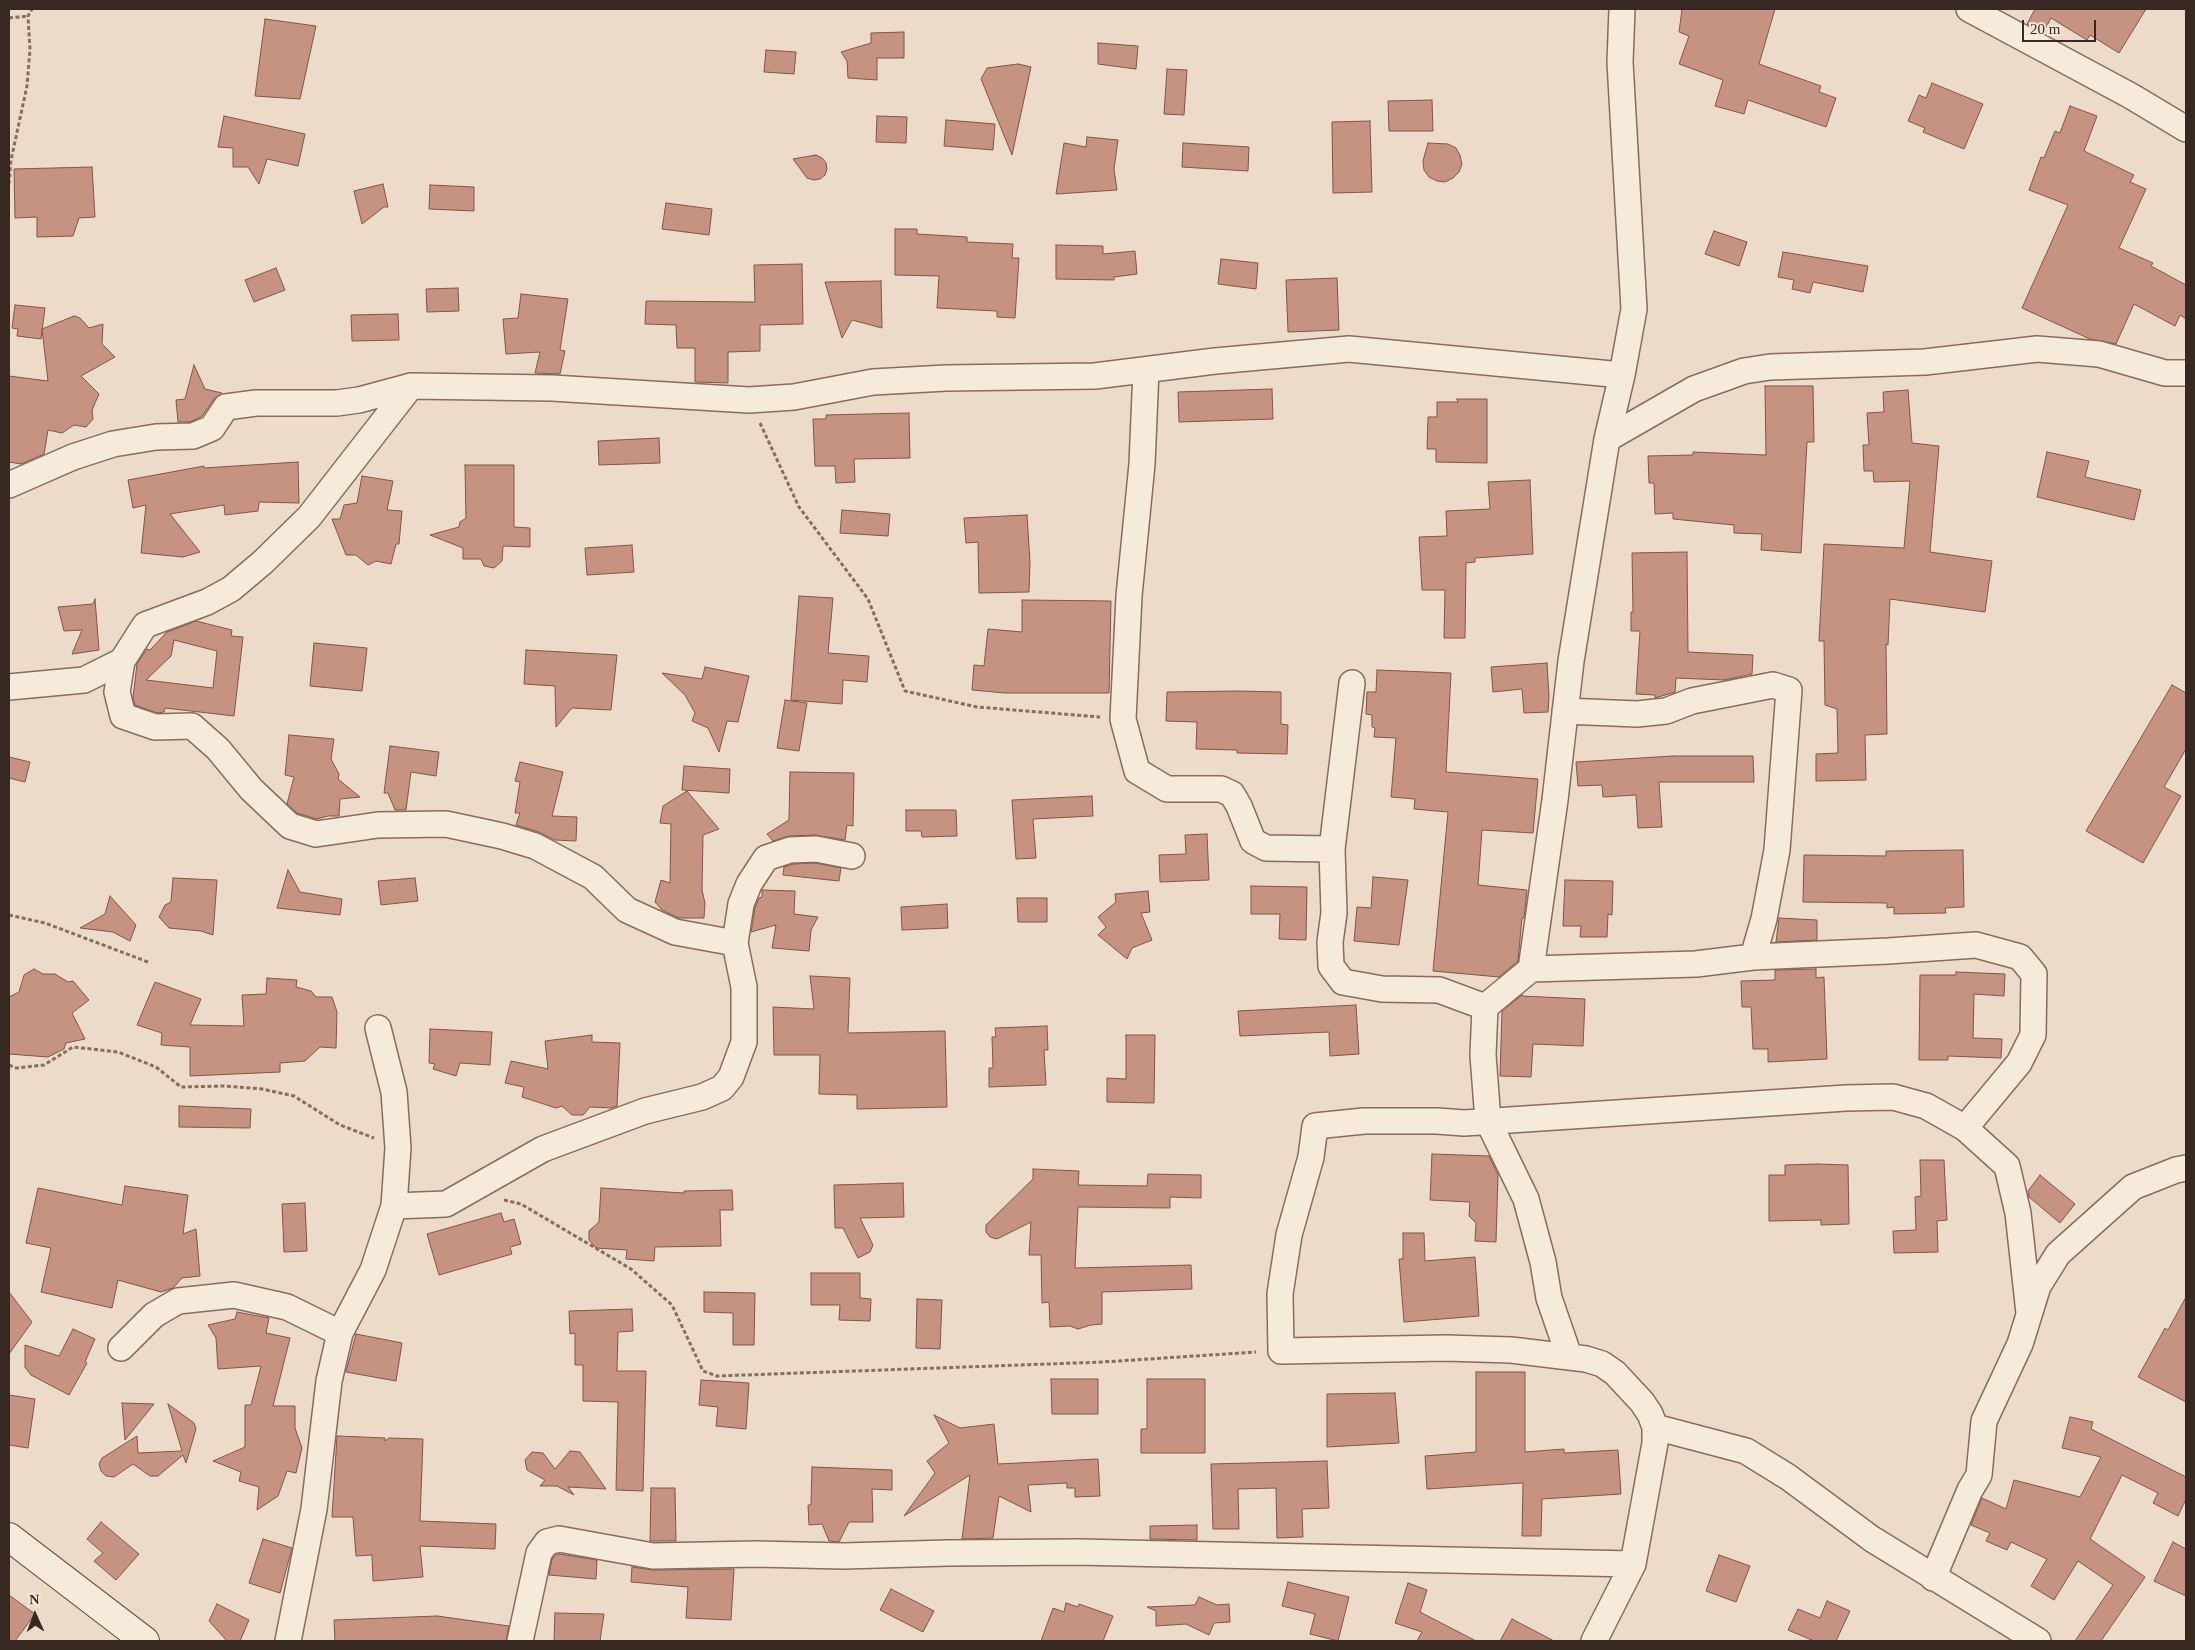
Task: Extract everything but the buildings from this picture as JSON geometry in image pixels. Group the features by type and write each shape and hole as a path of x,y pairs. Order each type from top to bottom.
{"main road":[{"path":"9,1537 145,1641"}],"street":[{"path":"1531,969 1555,800 1571,661 1607,439 1622,375 1634,309 1620,62 1622,9"},
{"path":"1969,9 2131,96 2186,130"},
{"path":"9,485 73,457 113,444 156,438 193,436 212,428 226,407 256,403 336,403 359,400 411,386 552,388 750,400 794,397 873,382 946,378 1094,376 1215,361 1348,349 1622,375"},
{"path":"1607,439 1694,389 1744,371 1770,367 1925,362 2037,349 2099,354 2165,373 2186,373"},
{"path":"1146,370 1142,464 1129,596 1123,719 1137,771 1167,789 1220,789 1232,794 1240,806 1252,841 1266,848 1332,848"},
{"path":"411,386 309,518 278,548 231,589 207,602 145,625 122,662 117,692 123,716 155,727 192,726 218,749 252,790 290,826 316,834 378,825 446,824 502,836 535,846 593,877 627,910 643,918 675,932 735,943"},
{"path":"9,687 84,680 122,662"},
{"path":"1352,682 1332,848 1334,913 1330,942 1331,966 1343,982 1382,989 1439,990 1485,1006"},
{"path":"1565,711 1637,714 1666,710 1692,701 1773,685 1789,690 1777,850 1764,919 1753,956"},
{"path":"394,1206 446,1204 543,1149 645,1110 702,1097 722,1088 731,1077 744,1042 744,987 735,943 741,904 749,884 766,858 790,850 816,849 852,856"},
{"path":"1569,1356 1549,1298 1543,1262 1526,1199 1488,1121 1483,1072 1485,1006 1531,969 1696,964 1753,956 1888,951 1976,945 2020,957 2034,974 2033,1035 2019,1063 1965,1128"},
{"path":"288,1641 314,1509 329,1381 340,1333 372,1270 394,1206 398,1148 394,1092 378,1028"},
{"path":"1594,1641 1633,1564 1655,1443 1655,1427 1642,1402 1615,1373 1602,1364 1569,1356 1512,1350 1446,1348 1281,1351 1280,1294 1289,1234 1311,1157 1315,1126 1364,1121 1464,1123 1846,1098 1893,1097 1926,1106 1965,1128 2007,1166 2018,1213 2029,1312"},
{"path":"1933,1578 1970,1490 1979,1475 1984,1421 2020,1344 2038,1286 2058,1254 2133,1187 2186,1168"},
{"path":"121,1348 154,1315 178,1301 234,1295 287,1307 340,1333"},
{"path":"1655,1427 1746,1451 1788,1477 1872,1539 2038,1641"},
{"path":"520,1641 539,1553 547,1542 559,1540 653,1556 756,1554 844,1556 948,1552 1077,1552 1633,1564"}],"path":[{"path":"9,184 11,160 27,86 30,50 28,16 32,9"},
{"path":"9,18 28,16"},
{"path":"750,400 799,507 868,599 905,691 977,708 1123,719"},
{"path":"9,915 45,923 148,962"},
{"path":"9,1065 16,1068 44,1065 74,1047 118,1052 156,1067 181,1087 224,1086 262,1089 294,1096 340,1125 398,1148"},
{"path":"499,1201 508,1200 521,1204 631,1269 672,1305 703,1371 717,1376 1103,1362 1281,1351"}]}
